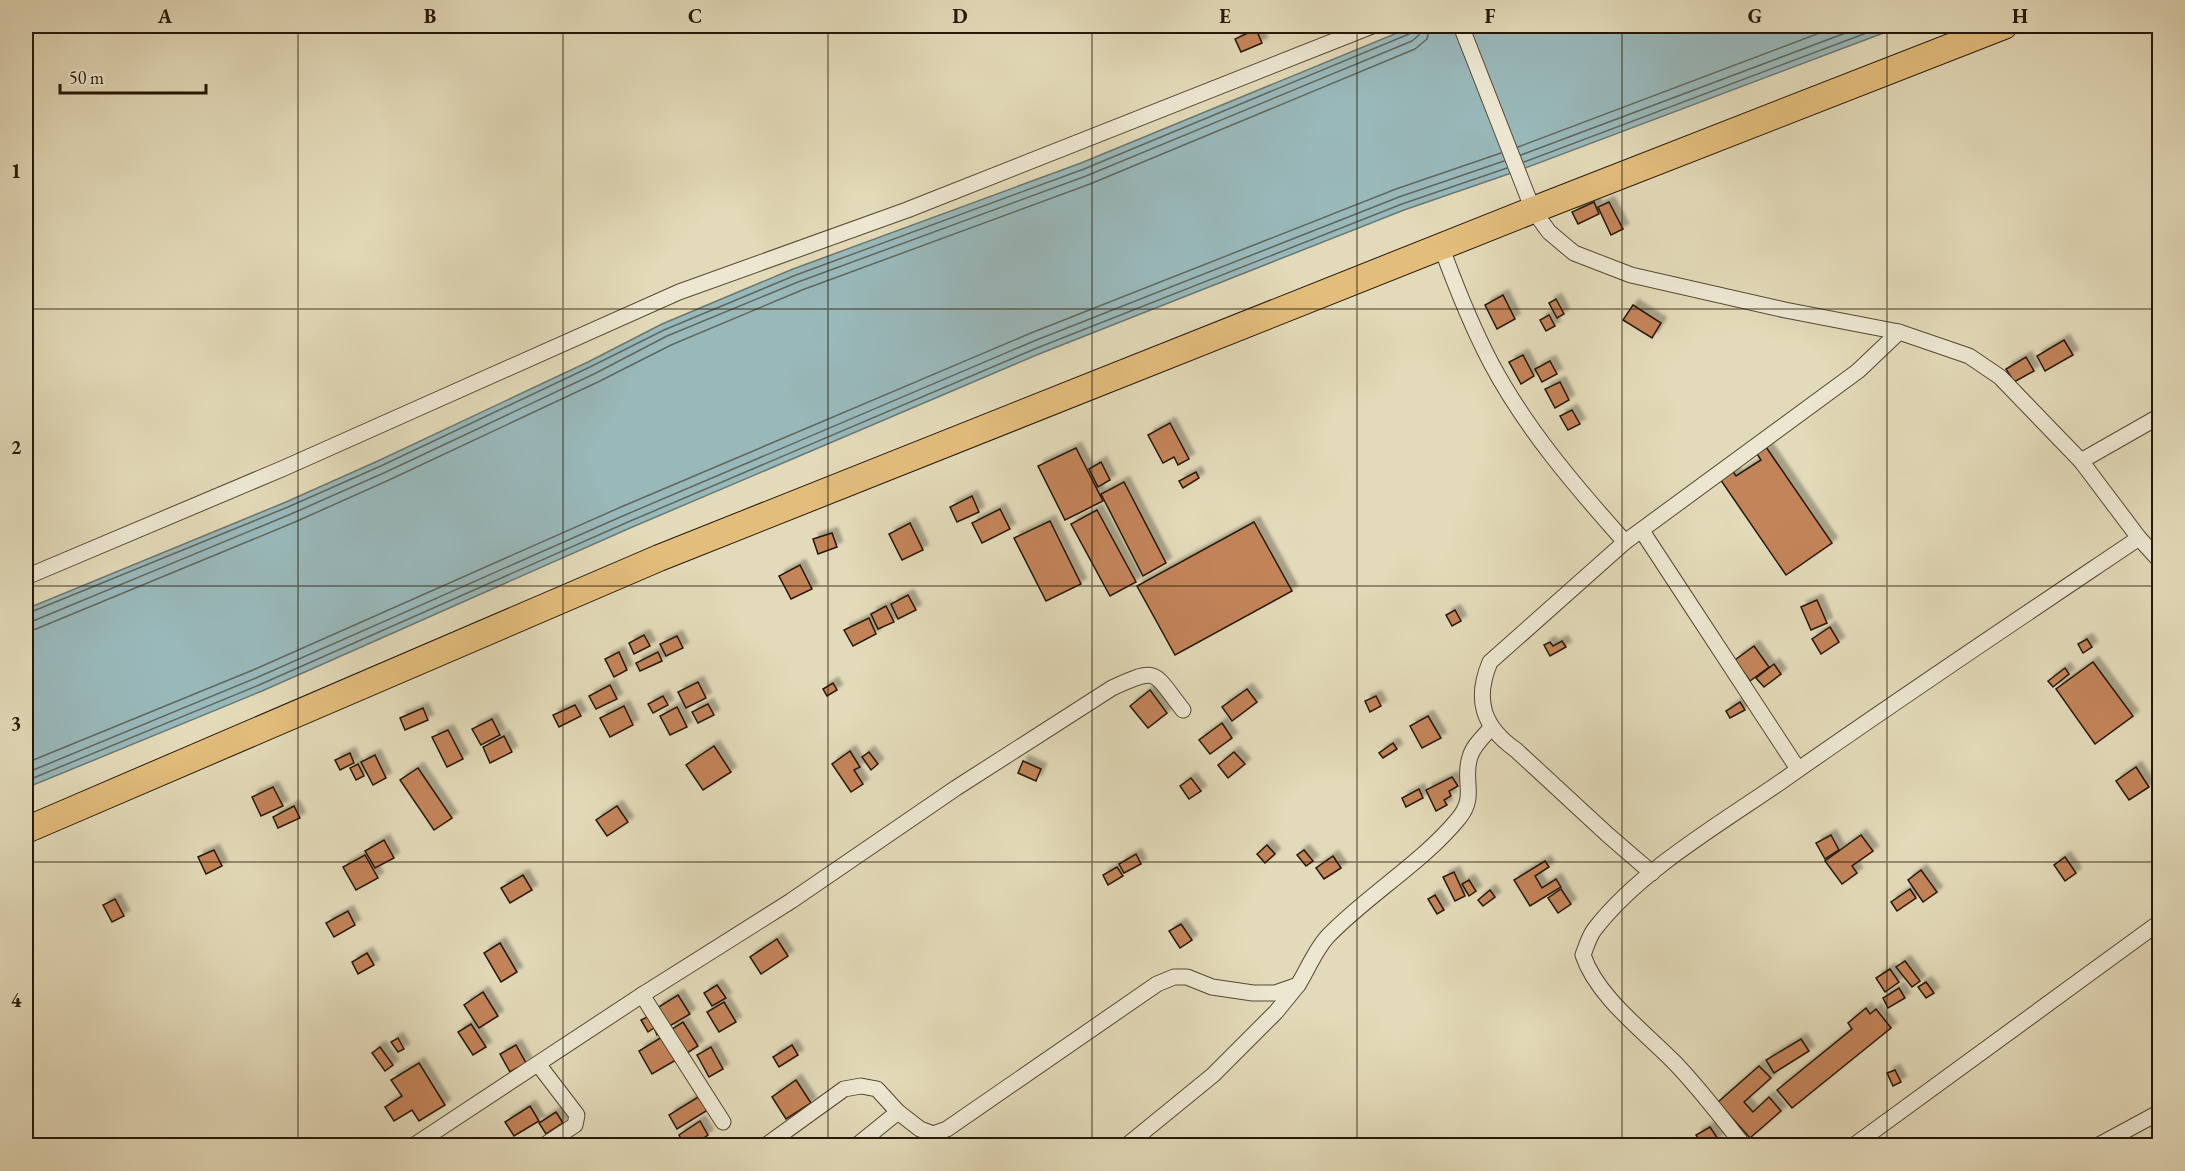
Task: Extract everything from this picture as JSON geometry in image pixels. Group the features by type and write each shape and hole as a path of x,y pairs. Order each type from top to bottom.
{"main road":[{"path":"26,830 659,558 864,474 1441,246 1529,200 2004,26"}],"street":[{"path":"26,577 284,468 679,292 907,210 1372,26"},
{"path":"1461,26 1529,200 1549,232 1574,254 1631,275 1785,310 1899,332 1969,356 2000,377 2081,461 2139,538 2160,561"},
{"path":"1441,246 1462,304 1498,375 1529,424 1589,502 1625,542"},
{"path":"1652,873 1516,750 1501,740 1491,728 1484,710 1485,675 1491,662 1625,542 1858,371 1899,332"},
{"path":"2081,461 2160,416"},
{"path":"1642,531 1798,769"},
{"path":"1744,1146 1677,1065 1613,1002 1587,969 1583,955 1593,932 1652,873 1798,769 2139,538"},
{"path":"413,1146 642,995 790,901 956,788 1112,688 1135,677 1148,674 1157,676 1183,710"},
{"path":"1126,1146 1213,1075 1276,1012 1298,985 1328,936 1432,846 1459,819 1467,808 1470,796 1469,760 1473,749 1491,728"},
{"path":"1853,1146 2160,922"},
{"path":"765,1146 844,1089 861,1086 877,1089 898,1112 920,1129 933,1134 947,1129 1157,984 1174,977 1187,977 1212,987 1252,993 1275,993 1298,985"},
{"path":"642,995 723,1122"},
{"path":"538,1064 577,1114 575,1125 543,1146"},
{"path":"856,1146 898,1112"},
{"path":"2097,1146 2160,1112"}],"water":[{"path":"1414,26 1902,26 1520,170 1404,210 1039,354 630,528 262,691 26,788 26,609 286,502 380,460 588,362 662,324 793,269 1081,163"}],"building":[{"path":"1256,29 1262,43 1241,52 1235,39"},
{"path":"1594,202 1599,214 1578,224 1572,212"},
{"path":"1609,202 1623,229 1611,235 1598,207"},
{"path":"1503,295 1515,319 1497,329 1485,305"},
{"path":"1556,299 1564,314 1557,318 1549,303"},
{"path":"1633,305 1661,323 1652,338 1623,320"},
{"path":"1549,315 1555,326 1546,331 1540,320"},
{"path":"2064,340 2073,355 2045,371 2037,356"},
{"path":"1523,355 1534,376 1521,384 1509,362"},
{"path":"2026,357 2034,371 2014,382 2006,369"},
{"path":"1550,361 1557,374 1542,382 1535,369"},
{"path":"1560,382 1569,400 1555,408 1545,389"},
{"path":"1572,410 1580,424 1568,430 1560,416"},
{"path":"1170,423 1189,459 1178,465 1174,457 1163,463 1148,435"},
{"path":"1766,447 1832,543 1786,575 1720,479 1732,470 1736,476 1761,460 1757,454"},
{"path":"1076,448 1103,501 1065,520 1038,466"},
{"path":"1101,462 1110,480 1098,487 1089,469"},
{"path":"1196,472 1199,478 1183,488 1179,481"},
{"path":"1124,482 1166,563 1143,576 1101,494"},
{"path":"972,496 979,512 957,522 950,507"},
{"path":"1000,509 1010,529 982,543 972,523"},
{"path":"1097,510 1136,582 1110,596 1071,524"},
{"path":"1050,521 1081,584 1046,601 1014,538"},
{"path":"1254,522 1292,591 1175,655 1137,586"},
{"path":"910,523 923,550 902,560 889,534"},
{"path":"832,533 837,547 818,554 813,539"},
{"path":"800,565 812,589 791,599 779,576"},
{"path":"908,595 916,610 898,619 891,604"},
{"path":"1817,600 1827,623 1811,630 1801,607"},
{"path":"886,606 894,622 878,629 871,614"},
{"path":"1455,610 1461,621 1452,626 1446,615"},
{"path":"869,618 876,634 853,646 844,630"},
{"path":"1830,627 1839,642 1821,654 1812,639"},
{"path":"644,635 650,646 634,654 629,643"},
{"path":"677,636 683,648 666,656 660,644"},
{"path":"2087,639 2092,647 2083,653 2078,644"},
{"path":"1562,641 1566,647 1550,656 1544,645 1550,642 1553,646"},
{"path":"1754,646 1769,667 1750,681 1735,660"},
{"path":"619,652 627,670 614,677 605,659"},
{"path":"658,652 662,661 640,671 636,663"},
{"path":"2093,662 2133,716 2095,744 2056,689"},
{"path":"1774,664 1781,674 1764,687 1756,678"},
{"path":"2065,668 2069,674 2053,687 2048,681"},
{"path":"698,682 706,698 686,708 678,692"},
{"path":"833,683 837,690 827,696 823,689"},
{"path":"610,685 617,699 596,709 589,696"},
{"path":"1247,689 1257,702 1232,721 1222,707"},
{"path":"1150,690 1167,713 1148,728 1130,706"},
{"path":"663,696 668,705 653,713 648,704"},
{"path":"1376,696 1381,706 1370,712 1365,701"},
{"path":"1740,702 1745,710 1730,718 1726,711"},
{"path":"708,704 714,715 698,723 692,712"},
{"path":"575,705 581,716 559,727 553,715"},
{"path":"624,706 633,725 610,737 600,718"},
{"path":"677,707 687,727 670,735 660,716"},
{"path":"423,708 428,720 405,730 400,718"},
{"path":"1428,716 1441,738 1422,748 1410,726"},
{"path":"492,719 500,735 481,745 472,729"},
{"path":"1222,723 1232,738 1210,754 1199,740"},
{"path":"448,730 463,759 447,767 432,737"},
{"path":"504,736 512,752 490,763 483,747"},
{"path":"1393,743 1397,749 1383,758 1379,753"},
{"path":"714,746 731,772 703,790 686,765"},
{"path":"850,751 860,767 854,770 863,784 851,792 832,764"},
{"path":"869,752 878,764 871,770 862,757"},
{"path":"1234,752 1245,764 1228,778 1218,765"},
{"path":"350,753 354,763 340,770 335,760"},
{"path":"375,755 386,778 373,785 361,762"},
{"path":"1023,761 1041,769 1036,781 1018,773"},
{"path":"358,764 364,776 356,780 350,768"},
{"path":"2136,767 2149,787 2129,800 2116,781"},
{"path":"418,768 452,818 434,830 400,780"},
{"path":"1452,777 1458,786 1449,791 1451,796 1444,800 1447,805 1436,811 1426,790"},
{"path":"1191,778 1201,791 1189,799 1180,786"},
{"path":"273,787 283,806 261,816 252,797"},
{"path":"1419,789 1423,798 1406,807 1402,798"},
{"path":"294,806 300,818 278,828 273,817"},
{"path":"617,806 628,822 607,836 596,820"},
{"path":"1831,835 1839,850 1825,859 1816,843"},
{"path":"1861,835 1873,851 1852,866 1857,873 1842,884 1825,861"},
{"path":"384,840 394,858 375,868 365,851"},
{"path":"1267,845 1275,854 1265,863 1257,854"},
{"path":"214,850 222,866 206,874 198,857"},
{"path":"1304,850 1313,861 1306,866 1297,855"},
{"path":"1136,854 1141,864 1124,873 1119,864"},
{"path":"365,855 378,878 356,890 343,867"},
{"path":"1333,856 1341,868 1324,879 1316,868"},
{"path":"2065,857 2076,873 2065,881 2054,865"},
{"path":"1545,861 1549,867 1535,876 1542,888 1556,879 1561,887 1530,906 1514,880"},
{"path":"1117,867 1123,876 1108,885 1103,875"},
{"path":"1921,870 1937,892 1923,902 1908,880"},
{"path":"1454,872 1465,896 1455,901 1443,877"},
{"path":"523,875 532,890 510,903 501,888"},
{"path":"1469,880 1476,891 1469,896 1462,884"},
{"path":"1561,889 1571,904 1558,913 1548,898"},
{"path":"1910,889 1916,898 1897,911 1891,902"},
{"path":"1490,890 1495,897 1483,906 1478,900"},
{"path":"1435,895 1444,910 1437,914 1428,899"},
{"path":"115,899 124,916 112,922 103,905"},
{"path":"348,911 355,925 334,937 326,923"},
{"path":"1181,924 1192,940 1180,948 1169,931"},
{"path":"777,939 788,956 761,974 750,957"},
{"path":"500,943 517,972 501,982 484,953"},
{"path":"367,953 374,965 358,974 352,962"},
{"path":"1905,961 1920,981 1912,987 1896,967"},
{"path":"1890,969 1899,982 1885,992 1876,978"},
{"path":"1926,982 1934,993 1926,998 1918,987"},
{"path":"717,985 726,998 712,1006 704,993"},
{"path":"1899,988 1905,998 1888,1008 1883,998"},
{"path":"483,992 498,1016 479,1028 464,1005"},
{"path":"678,995 690,1014 668,1027 657,1008"},
{"path":"724,1002 736,1022 719,1032 707,1012"},
{"path":"1866,1008 1870,1014 1876,1009 1891,1028 1792,1108 1777,1090 1852,1029 1848,1023"},
{"path":"651,1015 661,1032 657,1035 654,1028 648,1032 641,1020"},
{"path":"683,1022 698,1046 684,1055 669,1031"},
{"path":"471,1024 486,1047 473,1055 458,1032"},
{"path":"662,1037 676,1060 652,1074 639,1051"},
{"path":"398,1038 404,1049 398,1052 391,1042"},
{"path":"1801,1039 1809,1051 1774,1073 1766,1060"},
{"path":"516,1045 526,1063 510,1072 500,1054"},
{"path":"792,1045 798,1055 779,1067 773,1057"},
{"path":"380,1047 393,1065 385,1071 372,1053"},
{"path":"711,1047 723,1069 709,1077 697,1055"},
{"path":"419,1063 445,1105 419,1121 412,1110 394,1121 385,1107 402,1096 391,1080"},
{"path":"1759,1066 1771,1078 1744,1102 1753,1112 1769,1097 1781,1111 1750,1138 1718,1102"},
{"path":"1895,1070 1901,1082 1893,1086 1887,1073"},
{"path":"796,1080 811,1103 786,1119 772,1097"},
{"path":"703,1094 711,1108 677,1129 669,1115"},
{"path":"530,1106 539,1121 514,1136 505,1122"},
{"path":"556,1112 563,1123 546,1134 539,1123"},
{"path":"700,1121 708,1135 692,1146 685,1146 679,1135"},
{"path":"1710,1127 1718,1139 1708,1146 1702,1146 1696,1135"}]}
